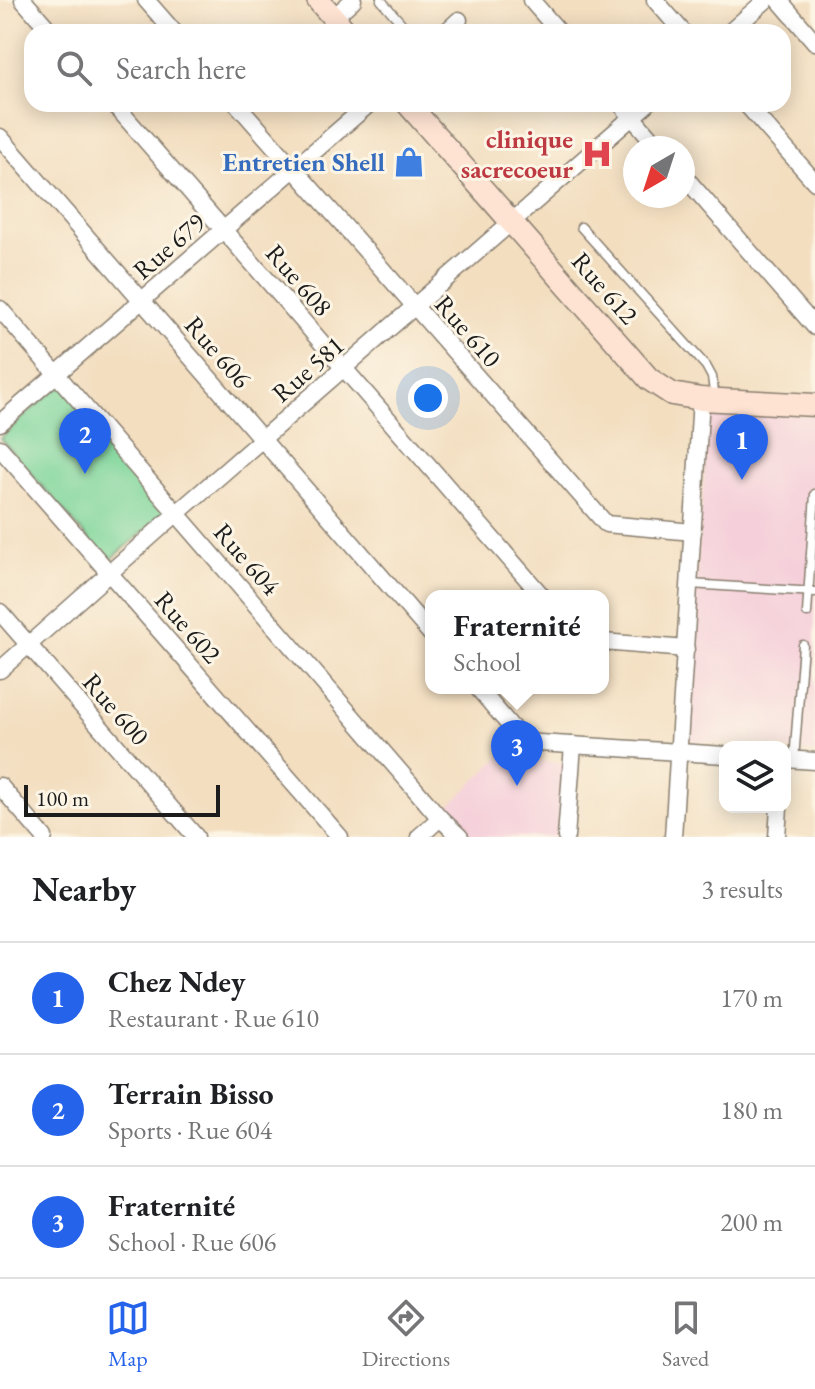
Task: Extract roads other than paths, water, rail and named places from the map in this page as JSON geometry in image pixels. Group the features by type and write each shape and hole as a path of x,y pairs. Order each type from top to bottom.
{"street":[{"path":"23,0 44,24"},
{"path":"146,0 167,24"},
{"path":"318,0 338,24"},
{"path":"340,24 353,0"},
{"path":"531,0 552,24"},
{"path":"655,0 676,24"},
{"path":"739,24 766,0"},
{"path":"779,0 815,42"},
{"name":"Rue 608","path":"121,112 537,590"},
{"name":"Rue 610","path":"244,112 606,524 693,532"},
{"name":"Rue 679","path":"0,423 360,112"},
{"name":"Rue 612","path":"415,112 649,379 672,394 708,400 815,405"},
{"name":"Rue 581","path":"0,670 511,223 625,112"},
{"path":"629,112 649,136"},
{"path":"753,112 815,182"},
{"name":"Rue 606","path":"0,137 425,627"},
{"path":"695,189 815,327"},
{"name":"Rue 604","path":"0,309 440,818 460,837"},
{"path":"673,837 693,532 708,400"},
{"name":"Rue 602","path":"0,448 340,837"},
{"name":"Rue 600","path":"0,612 196,837"},
{"path":"609,643 686,649"},
{"path":"483,694 524,742 719,755"},
{"path":"566,837 573,745"},
{"path":"791,760 815,761"},
{"path":"0,786 44,837"},
{"path":"777,837 779,813"},
{"path":"419,837 440,818"}],"lane":[{"path":"381,0 402,24"},
{"path":"581,227 706,366 712,377 708,400"},
{"path":"807,613 811,592 815,494"},
{"path":"690,584 811,592"},
{"path":"791,751 803,645"}],"place":[{"name":"clinique sacrecoeur","path":"597,154"},
{"name":"Entretien Shell","path":"409,162"},
{"name":"Terrain Bisso","path":"85,474"},
{"name":"Chez Ndey","path":"742,480"},
{"name":"Fraternité","path":"517,786"}]}
